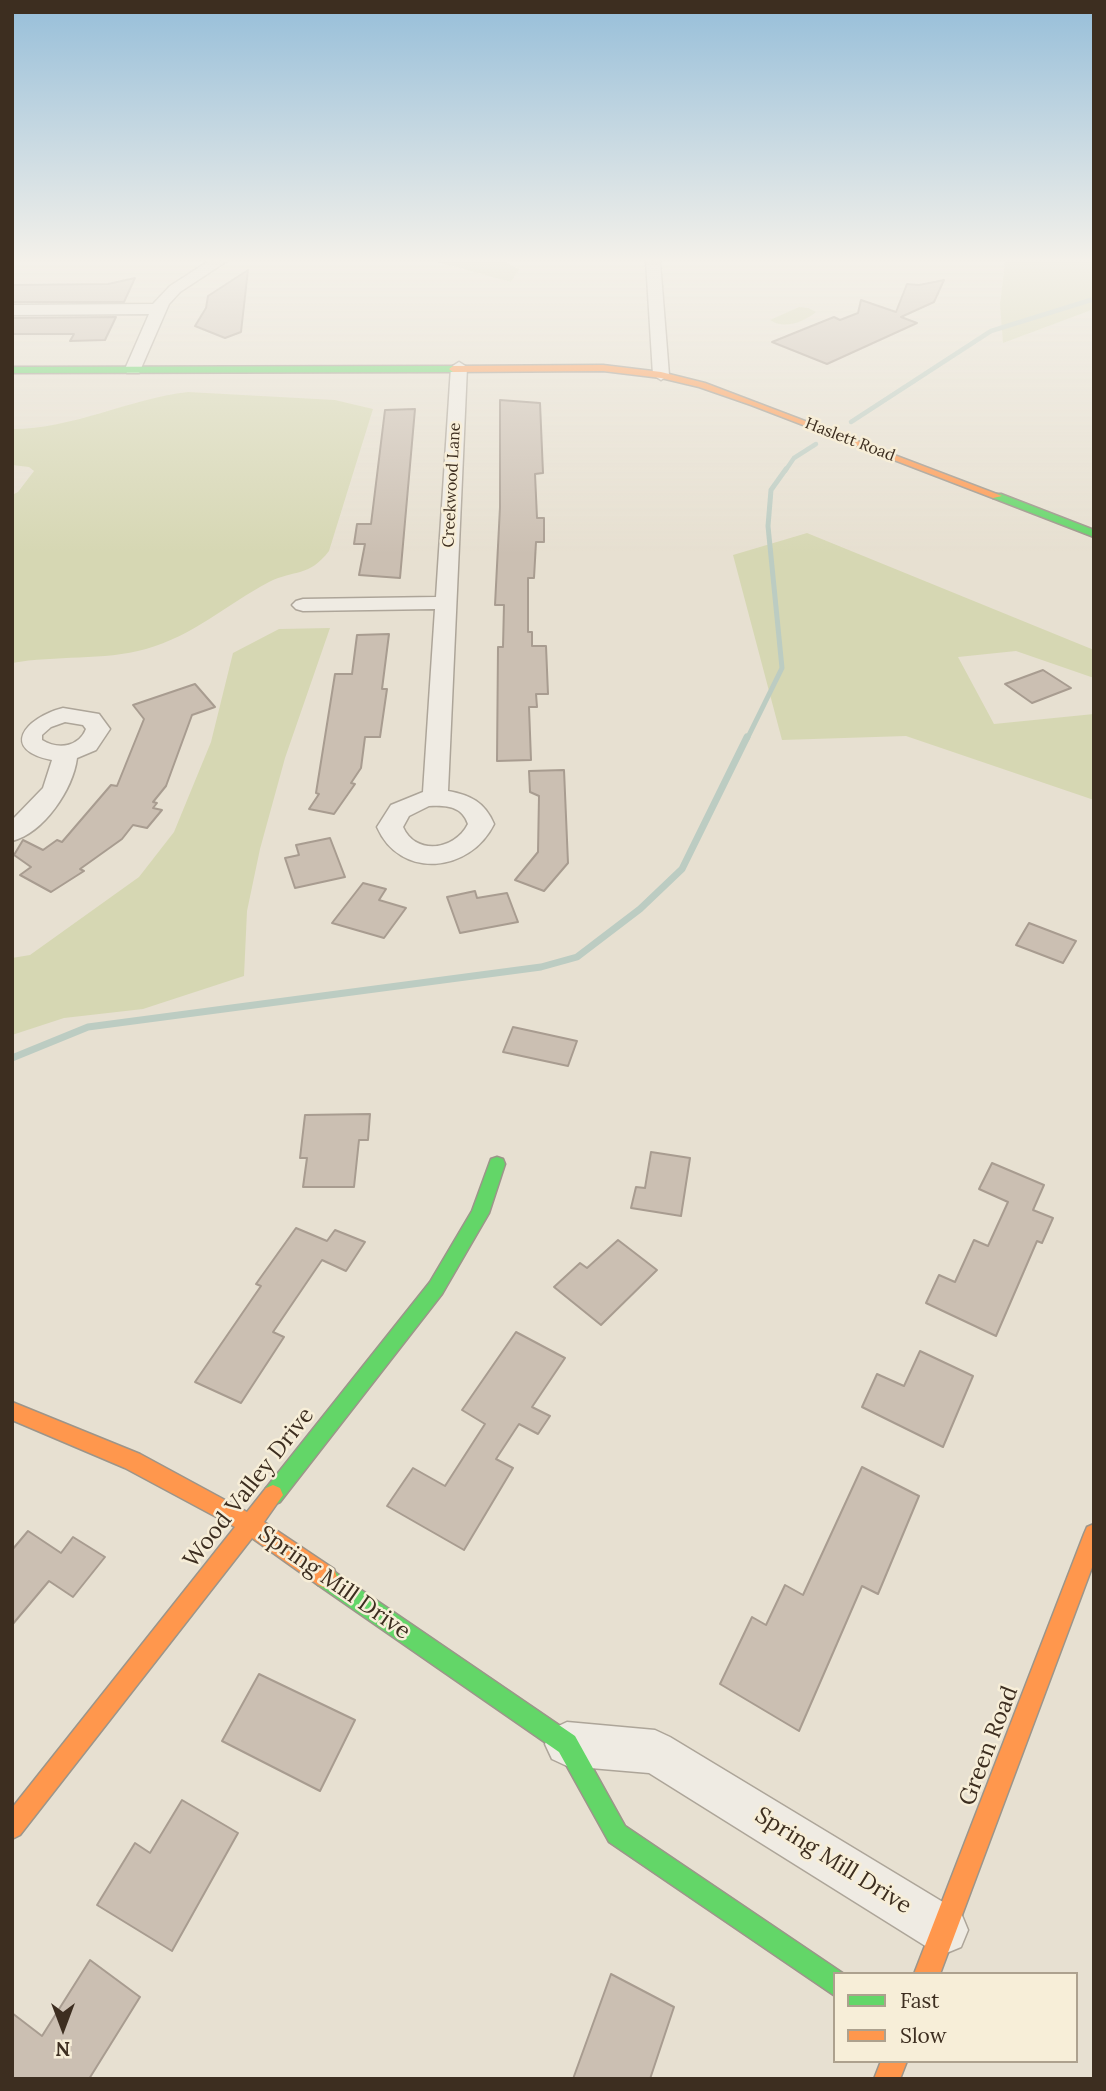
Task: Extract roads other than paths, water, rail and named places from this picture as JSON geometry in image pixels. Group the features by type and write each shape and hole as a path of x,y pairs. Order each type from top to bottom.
{"street":[{"path":"133,369 138,359"},
{"path":"660,359 661,375"},
{"name":"Creekwood Lane","path":"435,798 458,367"},
{"name":"Haslett Road","path":"12,370 603,368 661,375 702,385 754,403 1094,534"},
{"path":"303,604 446,603"},
{"path":"12,832 43,806 53,793 65,766 65,753"},
{"name":"Wood Valley Drive","path":"12,1827 436,1288 486,1205 497,1164"},
{"name":"Spring Mill Drive","path":"12,1411 88,1439 199,1493 249,1524 567,1744 617,1834 833,1982"},
{"name":"Green Road","path":"928,1972 1094,1534"},
{"name":"Spring Mill Drive","path":"567,1744 655,1752 944,1930"}],"waterway":[{"path":"851,422 949,359"},
{"path":"785,471 794,458 816,444"},
{"path":"747,739 782,668 768,526 771,490 786,469"},
{"path":"12,1058 88,1027 541,967 577,957 640,909 682,869 747,737"}]}
